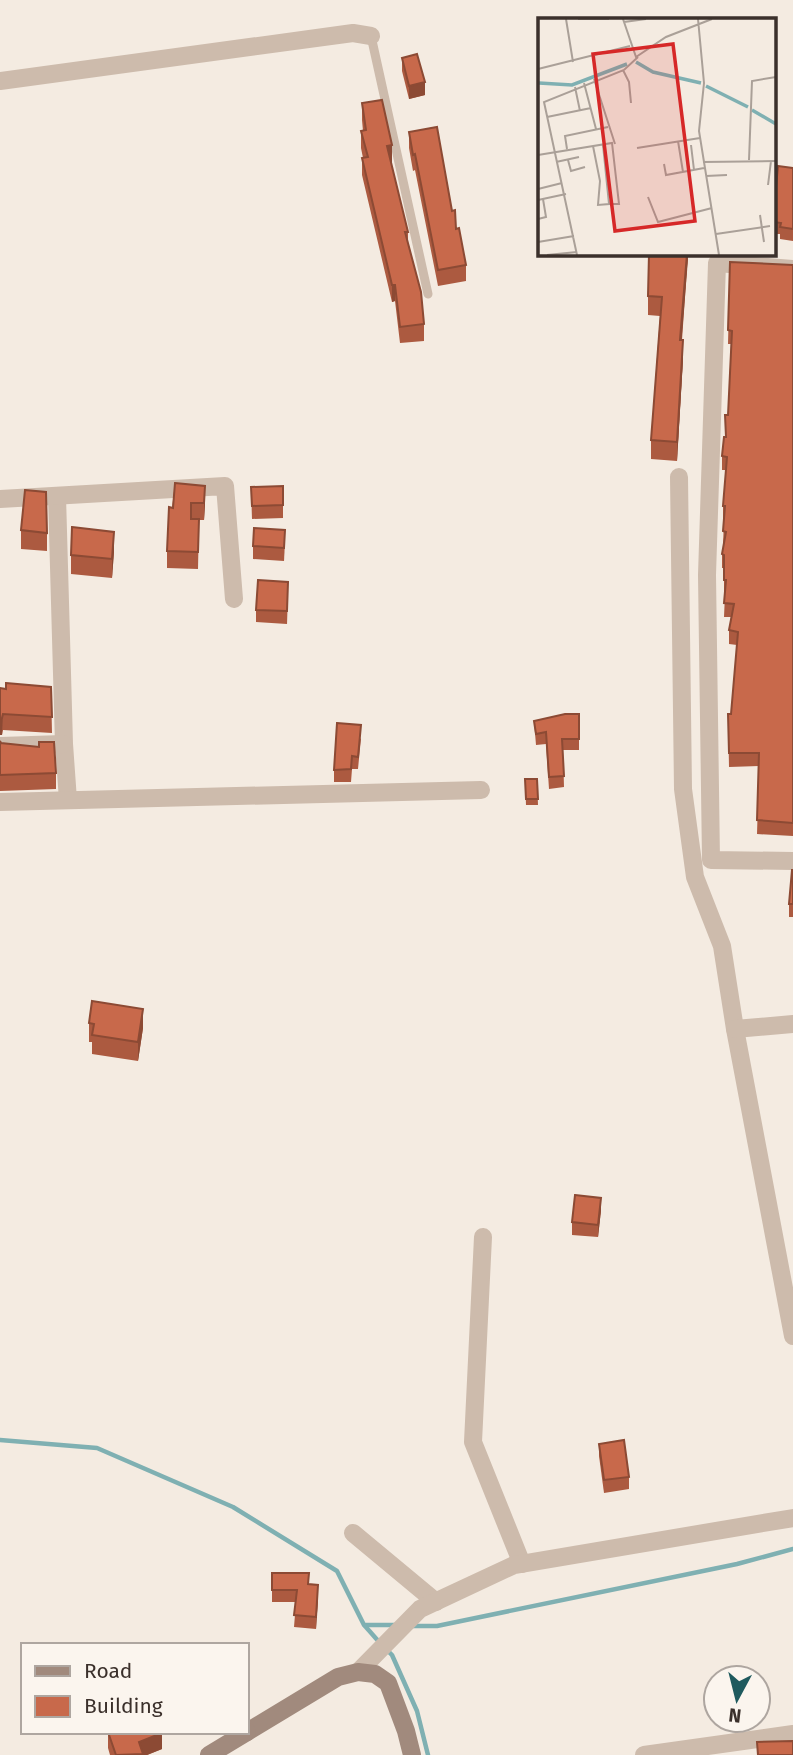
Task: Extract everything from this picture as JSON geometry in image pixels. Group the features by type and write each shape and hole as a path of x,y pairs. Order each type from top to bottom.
{"main road":[{"path":"248,1731 338,1677 358,1672 375,1674 388,1683 412,1755"},
{"path":"209,1755 244,1734"}],"street":[{"path":"0,81 353,33 371,36"},
{"path":"793,269 717,263 708,575 711,860 793,861"},
{"path":"679,477 683,789 695,877 722,946 793,1336"},
{"path":"0,499 225,486 234,599"},
{"path":"57,495 68,800"},
{"path":"0,746 64,744"},
{"path":"0,802 481,790"},
{"path":"735,1029 793,1024"},
{"path":"482,1237 472,1442 522,1564"},
{"path":"358,1672 428,1606 514,1565 793,1518"},
{"path":"353,1533 428,1606"},
{"path":"644,1755 700,1751 793,1734"}],"lane":[{"path":"371,36 428,294"}],"building":[{"path":"417,54 425,82 409,86 402,58"},
{"path":"382,100 392,145 387,146 421,292 424,324 400,327 395,285 392,285 362,158 368,157 361,131 366,130 362,103"},
{"path":"437,127 452,211 455,210 456,229 459,228 466,265 438,270 409,132"},
{"path":"778,166 793,168 793,229 780,227 781,223 776,222"},
{"path":"649,256 687,256 680,340 683,340 677,442 651,440 662,297 648,296"},
{"path":"730,262 793,265 793,823 757,820 759,753 729,753 728,714 731,714 738,632 729,630 734,604 724,603 726,580 722,554 726,532 723,531 723,506 727,457 722,456 726,437 725,415 728,415 732,331 728,330"},
{"path":"175,483 205,486 204,503 191,503 191,519 199,519 198,552 167,551 169,507 173,508"},
{"path":"283,486 283,505 252,506 251,487"},
{"path":"25,490 46,492 47,533 21,530"},
{"path":"72,527 114,532 112,559 71,555"},
{"path":"254,528 285,530 284,548 253,546"},
{"path":"258,580 288,582 287,611 256,610"},
{"path":"6,683 51,687 52,717 3,714 0,719 0,688 6,689"},
{"path":"565,714 579,714 579,739 562,739 564,776 549,777 546,732 536,734 534,721"},
{"path":"337,723 361,725 358,757 352,756 351,769 334,770"},
{"path":"0,741 39,747 39,742 54,742 56,773 0,775"},
{"path":"525,779 537,779 538,799 526,799"},
{"path":"792,870 793,904 789,904"},
{"path":"92,1001 143,1009 138,1042 92,1035 94,1024 89,1023"},
{"path":"575,1195 601,1198 598,1225 572,1222"},
{"path":"624,1440 629,1477 604,1480 599,1444"},
{"path":"272,1573 309,1573 308,1584 318,1585 316,1617 294,1615 297,1590 272,1590"},
{"path":"109,1734 159,1734 139,1742 143,1754 116,1755"},
{"path":"793,1741 793,1755 758,1755 757,1742"}],"waterway":[{"path":"0,1440 97,1448 233,1507 337,1571 364,1625 395,1625"},
{"path":"410,1626 437,1626 737,1564 793,1549"},
{"path":"365,1626 380,1643"},
{"path":"386,1649 392,1655 417,1711 428,1755"}]}
